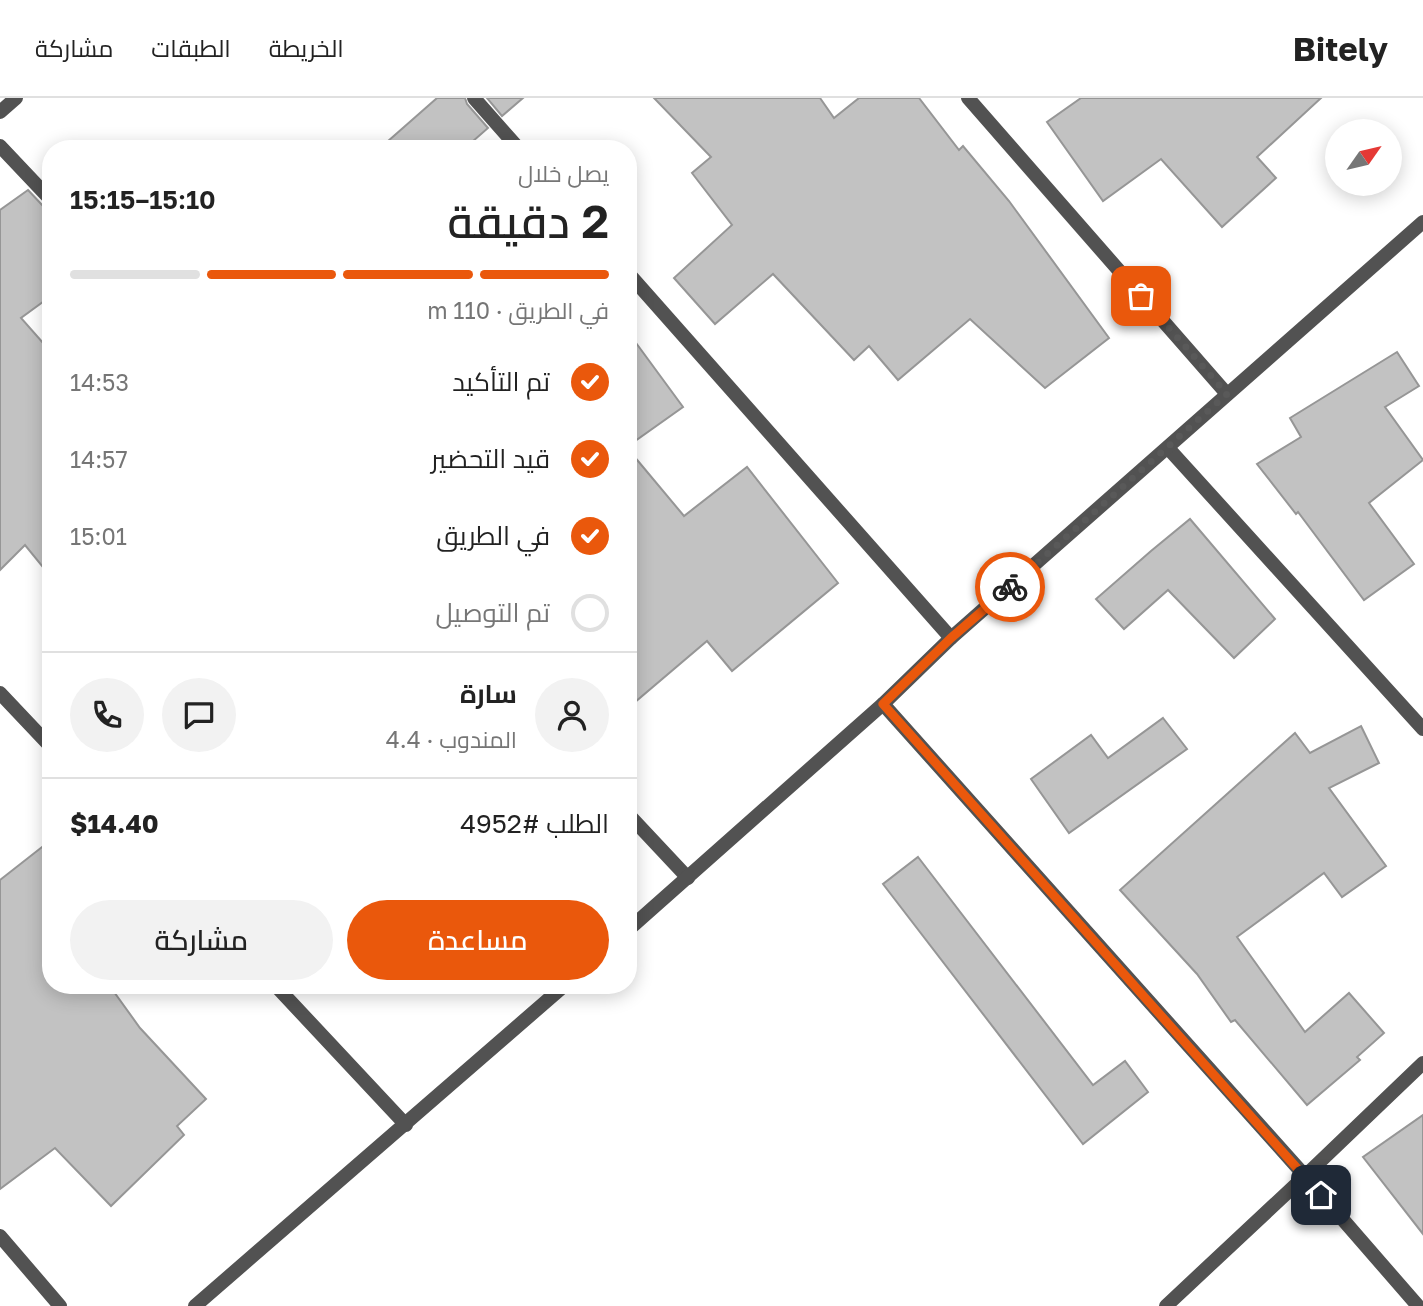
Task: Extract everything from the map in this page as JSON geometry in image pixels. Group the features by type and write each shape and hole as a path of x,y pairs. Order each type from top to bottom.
{"street":[{"path":"0,112 16,98"},
{"path":"474,98 511,140"},
{"path":"968,98 1227,394"},
{"path":"0,146 42,190"},
{"path":"637,922 883,704 951,638 1423,222"},
{"path":"637,283 951,638"},
{"path":"1168,448 1423,729"},
{"path":"0,693 42,737"},
{"path":"883,704 1418,1306"},
{"path":"637,823 688,877"},
{"path":"283,994 406,1125"},
{"path":"195,1306 555,994"},
{"path":"1166,1306 1423,1063"},
{"path":"0,1236 60,1306"}],"building":[{"path":"437,98 465,98 488,128 474,140 389,140"},
{"path":"487,98 523,98 502,116"},
{"path":"654,98 820,98 834,118 859,98 919,98 959,150 963,146 1009,201 1109,338 1045,388 970,319 898,380 869,346 854,360 773,274 715,324 674,278 732,225 692,173 711,157"},
{"path":"1081,98 1321,98 1257,157 1276,178 1222,227 1161,159 1103,201 1047,122"},
{"path":"28,190 42,205 42,303 21,318 42,342 42,566 25,545 0,570 0,210"},
{"path":"637,344 683,407 637,440"},
{"path":"1397,352 1419,386 1385,407 1423,460 1369,503 1414,564 1364,600 1298,512 1296,514 1257,464 1301,437 1290,418"},
{"path":"637,460 684,516 747,467 838,583 732,671 707,641 637,700"},
{"path":"1190,519 1275,619 1234,658 1168,590 1124,629 1096,599"},
{"path":"1163,718 1187,749 1069,833 1031,779 1091,735 1108,758"},
{"path":"1361,726 1379,763 1329,788 1386,866 1342,897 1324,873 1237,937 1305,1032 1349,993 1384,1033 1357,1057 1360,1060 1307,1105 1235,1020 1231,1022 1197,974 1120,890 1295,733 1310,753"},
{"path":"42,847 42,994 115,994 140,1028 206,1099 177,1126 184,1135 111,1206 55,1148 0,1189 0,880"},
{"path":"918,857 1093,1085 1125,1061 1148,1092 1083,1144 883,884"},
{"path":"1423,1115 1423,1234 1363,1157"}],"way so far":[{"path":"1010,587 1227,394 1141,296"}],"route":[{"path":"1010,587 951,638 883,704 1321,1195"}]}
